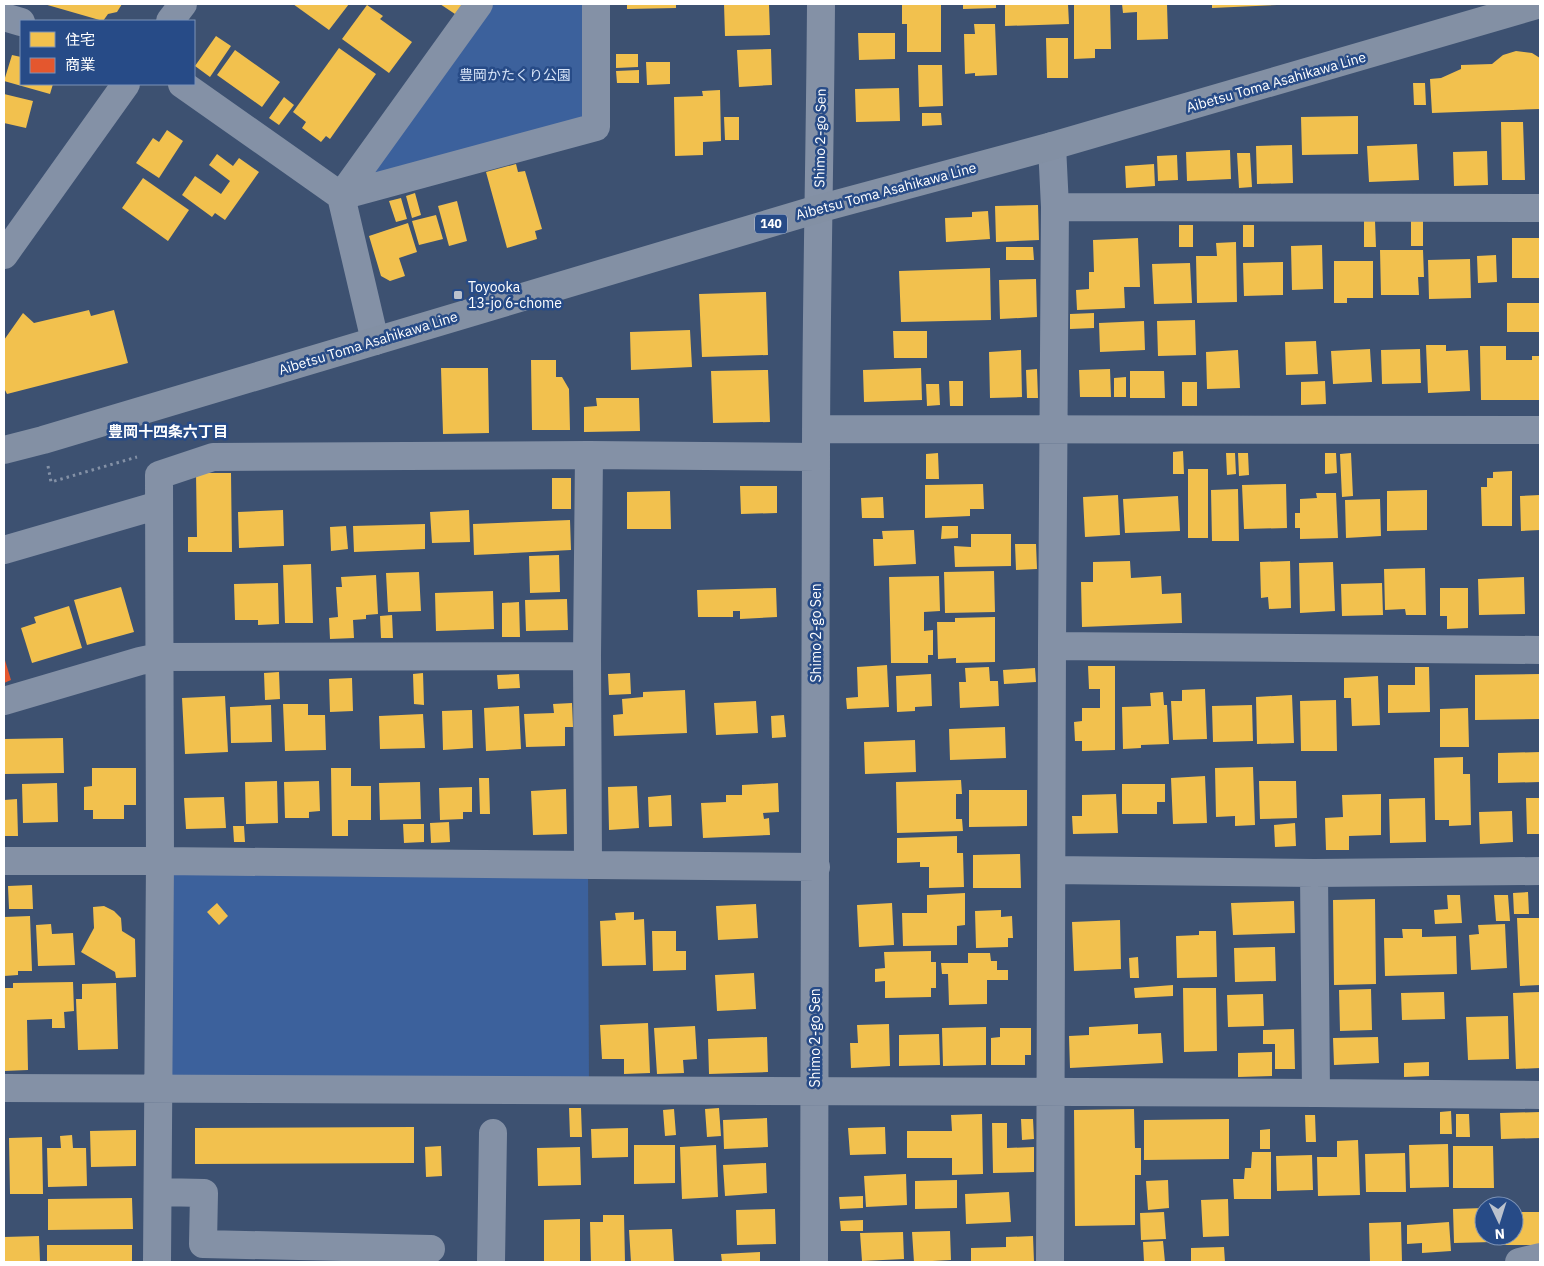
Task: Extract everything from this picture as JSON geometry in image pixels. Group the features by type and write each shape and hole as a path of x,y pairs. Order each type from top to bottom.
{"main road":[{"name":"Aibetsu Toma Asahikawa Line","path":"4,450 818,209 1052,146 1540,4"}],"street":[{"path":"171,20 183,4"},
{"path":"341,196 479,4"},
{"path":"341,196 596,127 596,4"},
{"name":"Shimo 2-go Sen","path":"814,1262 816,429 821,4"},
{"path":"4,17 20,22"},
{"path":"4,256 125,85"},
{"path":"183,85 341,196 375,341"},
{"path":"1050,1262 1055,207 1052,146"},
{"path":"1055,207 1540,208"},
{"path":"816,429 1540,430"},
{"path":"157,1262 160,861 159,475 213,457 589,455 816,457"},
{"path":"588,864 587,656 589,455"},
{"path":"4,550 159,505"},
{"path":"1052,646 1540,650"},
{"path":"4,700 140,660 159,657 587,656"},
{"path":"4,861 816,867"},
{"path":"1052,870 1540,871"},
{"path":"1314,872 1316,1093"},
{"path":"4,1088 1540,1095"},
{"path":"491,1262 493,1133"},
{"path":"158,1192 204,1193 203,1244 431,1249"},
{"path":"1519,1262 1540,1257"}],"path":[{"path":"51,482 140,457"}],"green space":[{"name":"豊岡かたくり公園","path":"479,4 596,4 596,127 341,196"},
{"path":"160,861 588,864 589,1090 158,1089"}],"building: 住宅":[{"path":"44,4 122,4 117,12 108,14 104,20"},
{"path":"293,4 349,4 329,30"},
{"path":"440,4 463,4 455,14"},
{"path":"627,4 676,4 676,8 627,9"},
{"path":"724,4 769,4 770,35 725,36"},
{"path":"902,4 941,4 941,52 907,52 907,24 902,24"},
{"path":"963,4 996,4 996,8 963,9"},
{"path":"1005,4 1068,4 1069,24 1005,26"},
{"path":"1074,4 1110,4 1111,49 1095,49 1095,58 1074,59"},
{"path":"1122,4 1167,4 1168,39 1137,40 1137,12 1123,13"},
{"path":"1212,4 1277,4 1277,5 1212,8"},
{"path":"367,5 383,16 380,19 412,42 389,73 342,39"},
{"path":"974,24 995,24 997,75 975,76 975,73 965,74 964,34 975,34"},
{"path":"858,33 895,33 895,59 859,60"},
{"path":"216,36 231,46 210,77 195,66"},
{"path":"1046,38 1068,38 1068,78 1047,78"},
{"path":"339,48 376,74 330,139 326,136 321,142 302,128 306,122 293,112"},
{"path":"771,49 772,85 739,87 737,50"},
{"path":"235,50 280,82 262,107 217,75"},
{"path":"1516,51 1532,53 1540,58 1540,109 1432,113 1430,79 1441,78 1461,69 1461,65 1492,64 1503,55"},
{"path":"616,54 638,54 638,67 616,68"},
{"path":"12,55 20,57 20,85 53,85 50,94 4,81"},
{"path":"646,62 670,62 670,84 647,85"},
{"path":"918,65 942,65 943,106 919,107"},
{"path":"639,70 639,83 617,83 616,71"},
{"path":"1413,83 1425,83 1426,105 1414,105"},
{"path":"899,88 900,121 856,122 855,89"},
{"path":"720,90 721,141 703,142 703,155 675,156 674,97 703,96 702,91"},
{"path":"4,94 33,101 26,128 4,123"},
{"path":"284,97 294,105 279,125 269,118"},
{"path":"922,113 941,113 942,125 922,126"},
{"path":"1358,116 1358,154 1302,155 1301,117"},
{"path":"724,117 739,117 739,140 725,140"},
{"path":"1501,122 1523,122 1525,180 1502,180"},
{"path":"167,130 183,141 159,178 136,163 153,138 159,142"},
{"path":"1417,144 1419,180 1369,182 1367,146"},
{"path":"1292,145 1293,183 1257,184 1256,146"},
{"path":"1230,150 1231,179 1187,181 1186,152"},
{"path":"1487,151 1488,185 1454,186 1453,152"},
{"path":"1237,153 1250,153 1252,187 1239,188"},
{"path":"217,154 233,166 239,158 259,172 225,220 215,213 212,217 182,195 195,176 221,194 230,181 209,165"},
{"path":"1177,155 1178,180 1158,181 1157,156"},
{"path":"516,164 518,172 525,171 542,229 535,231 537,239 507,248 486,172"},
{"path":"1154,164 1155,186 1126,188 1125,166"},
{"path":"143,178 189,210 168,241 122,208"},
{"path":"415,193 421,215 412,218 406,196"},
{"path":"401,198 407,219 396,222 389,201"},
{"path":"457,201 467,241 449,246 438,206"},
{"path":"1038,205 1039,240 996,242 995,206"},
{"path":"988,211 990,239 946,242 945,218 972,217 972,212"},
{"path":"436,215 443,239 419,245 412,221"},
{"path":"1364,221 1375,221 1376,247 1364,247"},
{"path":"1411,221 1423,221 1423,246 1411,246"},
{"path":"408,223 417,252 399,258 405,276 390,281 381,276 369,236"},
{"path":"1179,225 1193,225 1193,247 1179,247"},
{"path":"1243,225 1254,225 1254,247 1243,247"},
{"path":"1138,238 1140,287 1124,287 1125,308 1077,310 1076,290 1089,289 1089,272 1094,272 1093,240"},
{"path":"1512,238 1540,238 1540,278 1512,278"},
{"path":"1236,242 1237,302 1197,303 1196,256 1217,256 1216,243"},
{"path":"1322,245 1323,289 1292,290 1291,246"},
{"path":"1006,247 1033,247 1034,260 1006,260"},
{"path":"1380,250 1423,250 1424,277 1418,277 1419,295 1381,295"},
{"path":"1496,255 1497,282 1478,283 1477,256"},
{"path":"1470,259 1471,298 1429,299 1428,260"},
{"path":"1334,261 1373,261 1373,298 1347,298 1347,303 1334,303"},
{"path":"1283,262 1283,295 1244,296 1243,263"},
{"path":"1190,263 1192,303 1154,304 1152,264"},
{"path":"990,268 991,320 901,322 899,271"},
{"path":"1036,279 1037,317 1000,319 999,280"},
{"path":"766,292 768,355 702,357 699,294"},
{"path":"1507,303 1540,303 1540,332 1507,332"},
{"path":"89,310 91,316 114,310 128,363 7,394 4,388 4,340 23,313 34,323"},
{"path":"1094,313 1094,328 1070,329 1070,314"},
{"path":"1195,320 1196,355 1158,356 1157,321"},
{"path":"1144,321 1145,350 1100,352 1099,323"},
{"path":"690,330 692,367 631,370 630,332"},
{"path":"893,331 927,331 927,358 894,358"},
{"path":"1316,341 1318,374 1286,375 1285,342"},
{"path":"1426,345 1446,345 1446,351 1468,350 1470,391 1428,393"},
{"path":"1480,346 1506,346 1506,360 1532,360 1532,356 1540,356 1540,400 1481,400"},
{"path":"1370,349 1372,382 1333,384 1331,351"},
{"path":"1420,349 1421,383 1382,384 1381,350"},
{"path":"1021,350 1022,397 990,398 989,352"},
{"path":"1238,350 1240,388 1207,389 1206,352"},
{"path":"531,360 556,360 556,377 562,377 569,389 570,430 532,430"},
{"path":"441,368 488,368 489,433 443,434"},
{"path":"921,368 922,400 864,402 863,370"},
{"path":"1037,369 1038,398 1027,398 1026,370"},
{"path":"1110,369 1111,397 1080,397 1079,370"},
{"path":"768,370 770,422 713,423 711,371"},
{"path":"1130,371 1164,371 1165,398 1130,398"},
{"path":"1126,377 1126,397 1114,397 1114,378"},
{"path":"949,381 963,381 963,406 950,406"},
{"path":"1325,381 1326,404 1301,405 1301,382"},
{"path":"1182,382 1197,382 1197,406 1182,406"},
{"path":"926,384 939,384 940,405 927,406"},
{"path":"596,398 639,398 640,431 584,432 584,407 597,406"},
{"path":"1183,451 1184,474 1173,474 1173,452"},
{"path":"938,453 939,479 926,479 926,454"},
{"path":"1226,453 1235,453 1236,474 1227,475"},
{"path":"1238,453 1248,453 1249,475 1239,476"},
{"path":"1325,453 1336,453 1337,473 1325,474"},
{"path":"1351,453 1353,496 1342,497 1340,454"},
{"path":"1188,469 1208,469 1208,538 1188,538"},
{"path":"1512,471 1512,526 1482,526 1481,487 1487,487 1487,478 1493,478 1493,472"},
{"path":"196,473 231,473 232,552 188,552 188,537 197,537"},
{"path":"552,478 571,478 571,509 552,509"},
{"path":"983,484 984,509 970,509 970,516 925,518 925,485"},
{"path":"1286,484 1287,528 1244,529 1242,485"},
{"path":"740,486 777,486 777,513 741,514"},
{"path":"1238,489 1239,541 1212,541 1211,490"},
{"path":"1427,490 1427,530 1387,531 1387,491"},
{"path":"670,491 671,529 627,529 627,492"},
{"path":"1316,493 1336,493 1338,538 1300,539 1300,528 1295,528 1295,513 1300,513 1300,499 1317,498"},
{"path":"1118,495 1120,535 1085,537 1083,497"},
{"path":"1540,495 1540,530 1521,531 1520,496"},
{"path":"1178,496 1180,531 1125,533 1123,499"},
{"path":"883,497 884,518 862,518 861,498"},
{"path":"1380,499 1381,536 1346,538 1345,500"},
{"path":"283,510 284,546 239,548 238,512"},
{"path":"469,510 470,542 432,543 430,512"},
{"path":"570,520 571,550 474,555 473,524"},
{"path":"425,524 425,549 354,552 353,526"},
{"path":"346,526 348,549 331,551 330,527"},
{"path":"942,526 958,526 958,538 941,539"},
{"path":"914,530 916,564 874,566 873,539 883,539 882,531"},
{"path":"971,534 1011,534 1011,566 955,567 954,546 971,547"},
{"path":"1015,544 1036,544 1037,569 1016,570"},
{"path":"559,555 560,592 530,593 529,556"},
{"path":"1130,561 1131,578 1161,576 1162,594 1181,593 1182,623 1082,627 1081,582 1093,582 1093,562"},
{"path":"1290,561 1291,608 1269,609 1268,597 1261,598 1260,562"},
{"path":"1333,562 1335,611 1300,613 1299,563"},
{"path":"311,564 313,623 285,623 283,565"},
{"path":"1425,568 1426,615 1406,615 1405,609 1385,610 1384,569"},
{"path":"994,571 995,612 945,613 944,572"},
{"path":"419,572 421,611 388,612 386,573"},
{"path":"376,575 378,614 366,615 366,619 353,620 354,638 330,639 329,618 338,617 336,587 342,587 341,577"},
{"path":"939,576 940,611 924,612 924,631 933,630 933,655 928,655 928,663 891,663 889,577"},
{"path":"1524,577 1525,614 1479,615 1478,579"},
{"path":"278,583 279,624 258,625 258,620 235,620 234,584"},
{"path":"1382,583 1383,615 1342,616 1341,584"},
{"path":"121,587 134,632 87,645 74,600"},
{"path":"776,588 777,617 740,619 740,611 733,611 733,617 698,617 697,590"},
{"path":"1440,588 1468,588 1468,628 1447,629 1447,616 1440,616"},
{"path":"493,591 494,629 436,631 435,593"},
{"path":"567,599 568,630 526,631 525,600"},
{"path":"519,602 520,637 502,637 502,603"},
{"path":"69,606 82,648 32,663 21,628 36,623 34,617"},
{"path":"392,615 393,638 381,638 380,616"},
{"path":"995,617 995,662 956,663 956,658 938,659 937,622 955,622 955,618"},
{"path":"887,665 889,707 847,709 846,698 858,697 857,667"},
{"path":"1088,666 1115,666 1115,750 1082,751 1082,741 1075,741 1074,722 1082,721 1082,708 1100,708 1100,689 1089,689"},
{"path":"989,667 990,681 998,681 999,706 960,708 959,682 966,682 965,668"},
{"path":"1415,667 1429,667 1430,712 1388,713 1388,685 1415,685"},
{"path":"1035,668 1036,682 1004,684 1003,670"},
{"path":"279,672 280,699 265,700 264,673"},
{"path":"423,673 424,705 414,704 413,674"},
{"path":"630,673 631,694 609,695 608,674"},
{"path":"519,674 520,688 498,689 497,675"},
{"path":"931,674 932,706 915,707 915,711 897,712 896,676"},
{"path":"1540,674 1540,719 1475,720 1475,675"},
{"path":"1378,676 1380,725 1352,726 1351,698 1344,698 1344,678"},
{"path":"352,678 353,711 330,712 329,679"},
{"path":"1205,689 1207,739 1173,740 1171,701 1182,701 1182,690"},
{"path":"685,690 687,733 614,736 613,715 623,714 622,699 643,697 643,692"},
{"path":"1163,692 1164,705 1167,705 1169,744 1141,745 1141,748 1123,749 1122,707 1151,706 1150,693"},
{"path":"1292,695 1294,743 1257,744 1256,697"},
{"path":"225,696 228,752 185,754 182,698"},
{"path":"1336,700 1337,751 1301,751 1300,701"},
{"path":"756,701 758,733 716,735 714,703"},
{"path":"572,703 573,727 565,727 565,746 526,747 524,714 554,713 553,704"},
{"path":"283,704 308,704 308,715 325,715 326,750 285,751"},
{"path":"271,705 272,742 231,743 230,707"},
{"path":"1252,705 1253,741 1213,742 1212,706"},
{"path":"519,706 521,749 486,751 484,708"},
{"path":"1468,708 1469,747 1440,747 1440,709"},
{"path":"472,710 473,748 443,750 442,711"},
{"path":"423,714 425,748 380,749 379,716"},
{"path":"784,715 786,737 772,738 771,716"},
{"path":"1005,727 1006,758 950,760 949,729"},
{"path":"63,738 64,773 4,774 4,739"},
{"path":"915,740 916,772 865,774 864,742"},
{"path":"1540,752 1540,782 1498,783 1498,753"},
{"path":"1463,757 1463,774 1470,774 1471,825 1449,826 1449,820 1435,820 1434,758"},
{"path":"1253,767 1255,825 1235,826 1235,816 1216,817 1215,768"},
{"path":"92,768 136,768 136,805 124,805 124,819 93,819 93,810 84,810 84,787 92,786"},
{"path":"331,768 351,768 351,786 371,786 371,820 348,820 348,836 332,836"},
{"path":"1205,776 1207,823 1173,824 1171,778"},
{"path":"479,778 489,778 490,814 480,814"},
{"path":"961,780 962,794 956,794 956,819 962,819 963,831 897,833 896,782"},
{"path":"277,781 278,823 246,824 245,782"},
{"path":"319,781 320,811 309,812 309,818 285,818 284,782"},
{"path":"1259,781 1296,781 1297,818 1260,819"},
{"path":"420,782 421,819 380,820 379,783"},
{"path":"57,783 58,822 23,823 22,784"},
{"path":"778,783 779,812 763,813 764,819 769,818 770,835 703,838 701,803 726,802 726,795 742,795 742,785"},
{"path":"1122,784 1165,784 1165,802 1157,802 1157,814 1122,814"},
{"path":"637,786 639,828 609,830 608,787"},
{"path":"472,787 472,812 463,812 463,819 440,820 439,788"},
{"path":"566,789 567,834 533,835 531,791"},
{"path":"969,790 1027,790 1027,826 969,827"},
{"path":"1116,794 1118,833 1073,834 1072,816 1082,816 1082,795"},
{"path":"1381,794 1381,835 1349,836 1349,850 1326,850 1325,818 1343,817 1342,795"},
{"path":"671,795 672,826 649,827 648,797"},
{"path":"224,797 226,828 186,829 184,798"},
{"path":"1425,798 1426,842 1390,843 1389,799"},
{"path":"1526,798 1540,798 1540,834 1527,834"},
{"path":"17,799 18,836 4,836 4,800"},
{"path":"1512,811 1513,842 1480,844 1479,812"},
{"path":"449,822 450,842 431,843 430,823"},
{"path":"1295,823 1296,846 1275,847 1274,825"},
{"path":"403,824 424,824 424,842 404,843"},
{"path":"233,826 244,826 245,842 234,842"},
{"path":"957,836 957,853 963,853 964,887 929,888 929,867 920,867 920,862 897,863 897,838"},
{"path":"1020,854 1021,888 973,888 973,855"},
{"path":"32,885 33,909 9,909 8,886"},
{"path":"1528,892 1529,914 1514,914 1513,893"},
{"path":"965,893 965,925 957,926 957,945 903,946 902,913 927,913 927,895"},
{"path":"1447,895 1460,895 1462,923 1435,924 1434,910 1448,909"},
{"path":"1494,895 1508,895 1510,921 1496,921"},
{"path":"1375,899 1376,984 1334,985 1333,900"},
{"path":"1294,901 1295,933 1233,935 1231,903"},
{"path":"217,903 228,916 219,925 207,912"},
{"path":"892,903 894,945 859,947 857,905"},
{"path":"756,904 758,938 718,940 716,906"},
{"path":"104,906 114,911 121,918 122,931 135,939 136,977 116,978 115,972 81,952 94,928 93,907"},
{"path":"1001,910 1001,917 1012,916 1013,938 1008,938 1008,947 976,948 975,911"},
{"path":"634,912 634,920 644,919 646,965 602,966 600,921 616,920 615,913"},
{"path":"30,916 32,971 18,971 18,975 4,976 4,917"},
{"path":"1517,918 1540,918 1540,985 1520,986"},
{"path":"1120,920 1121,969 1074,971 1072,922"},
{"path":"51,924 52,934 73,933 75,965 38,966 36,925"},
{"path":"1505,924 1507,968 1471,970 1469,935 1479,934 1478,925"},
{"path":"1402,929 1422,929 1422,937 1456,936 1457,974 1385,976 1384,938 1403,938"},
{"path":"652,931 676,931 676,951 686,951 686,970 653,971"},
{"path":"1199,931 1216,931 1217,977 1177,978 1176,936 1199,935"},
{"path":"1275,947 1276,981 1235,982 1234,948"},
{"path":"931,951 931,962 936,962 936,988 931,988 931,997 885,998 885,981 875,982 875,969 885,968 884,952"},
{"path":"968,953 990,953 991,961 997,961 997,970 1008,970 1008,980 987,980 987,1004 949,1005 948,974 942,974 941,963 968,963"},
{"path":"1138,957 1139,978 1130,978 1129,958"},
{"path":"754,973 756,1009 717,1011 715,975"},
{"path":"73,982 74,1011 64,1012 65,1028 52,1028 52,1019 27,1020 28,1070 4,1071 4,988 13,988 13,983"},
{"path":"116,983 118,1049 78,1050 76,999 82,999 82,984"},
{"path":"1173,985 1173,996 1135,998 1134,988"},
{"path":"1183,988 1216,988 1217,1051 1184,1052"},
{"path":"1371,989 1372,1030 1340,1031 1339,990"},
{"path":"1444,992 1445,1019 1402,1020 1401,993"},
{"path":"1540,992 1540,1068 1516,1069 1513,993"},
{"path":"1263,994 1264,1026 1228,1027 1227,995"},
{"path":"1508,1016 1509,1059 1468,1060 1466,1017"},
{"path":"648,1023 650,1073 624,1074 624,1059 602,1059 600,1025"},
{"path":"889,1024 890,1066 851,1068 850,1043 858,1043 857,1025"},
{"path":"1138,1024 1138,1034 1161,1033 1163,1063 1070,1068 1069,1036 1089,1035 1089,1027"},
{"path":"695,1026 697,1059 683,1060 684,1073 657,1074 654,1028"},
{"path":"986,1027 986,1065 943,1066 942,1028"},
{"path":"1000,1028 1031,1028 1031,1055 1025,1055 1025,1065 991,1065 991,1038 1000,1037"},
{"path":"1294,1029 1295,1069 1275,1069 1275,1044 1263,1044 1263,1030"},
{"path":"939,1034 940,1065 899,1066 899,1035"},
{"path":"767,1037 768,1072 709,1074 708,1039"},
{"path":"1378,1037 1379,1063 1334,1065 1333,1038"},
{"path":"1272,1052 1272,1076 1238,1077 1238,1053"},
{"path":"1429,1062 1429,1076 1404,1077 1404,1063"},
{"path":"569,1108 581,1108 582,1137 570,1137"},
{"path":"719,1108 721,1136 707,1137 705,1109"},
{"path":"674,1109 676,1135 665,1136 663,1110"},
{"path":"1134,1109 1135,1148 1141,1148 1141,1175 1135,1175 1135,1225 1075,1226 1074,1110"},
{"path":"1451,1111 1452,1134 1440,1134 1440,1112"},
{"path":"1540,1112 1540,1138 1501,1139 1500,1113"},
{"path":"982,1114 983,1174 952,1175 952,1158 907,1158 907,1131 952,1131 951,1115"},
{"path":"1456,1114 1469,1114 1470,1137 1456,1137"},
{"path":"1305,1115 1315,1115 1316,1142 1306,1142"},
{"path":"767,1118 768,1147 724,1149 723,1120"},
{"path":"1021,1119 1033,1119 1034,1139 1022,1140"},
{"path":"1229,1119 1229,1159 1144,1160 1144,1120"},
{"path":"992,1123 1007,1123 1007,1148 1034,1147 1034,1172 993,1173"},
{"path":"414,1127 414,1163 195,1164 195,1128"},
{"path":"885,1127 886,1154 850,1155 848,1128"},
{"path":"628,1128 628,1157 592,1158 591,1129"},
{"path":"1270,1129 1270,1149 1260,1149 1260,1130"},
{"path":"136,1130 136,1166 91,1167 90,1131"},
{"path":"72,1135 73,1148 86,1148 87,1186 48,1187 47,1148 61,1148 60,1136"},
{"path":"42,1137 43,1194 10,1194 9,1138"},
{"path":"1358,1140 1360,1195 1318,1196 1317,1157 1337,1157 1337,1141"},
{"path":"1448,1144 1449,1187 1410,1188 1409,1145"},
{"path":"634,1145 675,1145 675,1183 634,1184"},
{"path":"716,1145 718,1197 682,1199 680,1147"},
{"path":"441,1146 442,1176 426,1177 425,1147"},
{"path":"1453,1146 1493,1146 1494,1188 1453,1188"},
{"path":"580,1147 581,1185 538,1186 537,1148"},
{"path":"1252,1152 1271,1152 1271,1199 1234,1199 1233,1179 1244,1179 1245,1168 1251,1168"},
{"path":"1405,1153 1406,1192 1366,1192 1365,1154"},
{"path":"1312,1155 1313,1190 1277,1191 1276,1156"},
{"path":"766,1163 767,1193 725,1196 723,1165"},
{"path":"906,1174 907,1205 866,1207 864,1176"},
{"path":"957,1180 957,1208 915,1209 915,1181"},
{"path":"1168,1180 1169,1208 1148,1210 1146,1181"},
{"path":"1009,1192 1011,1222 966,1224 965,1194"},
{"path":"863,1196 863,1208 840,1209 839,1197"},
{"path":"132,1198 133,1229 48,1230 48,1199"},
{"path":"1228,1199 1229,1236 1203,1237 1201,1200"},
{"path":"1474,1208 1474,1242 1454,1243 1453,1209"},
{"path":"775,1209 776,1244 737,1245 736,1210"},
{"path":"1164,1212 1166,1239 1141,1240 1140,1213"},
{"path":"1524,1212 1540,1212 1540,1245 1524,1245"},
{"path":"603,1215 624,1215 625,1262 591,1262 590,1222 603,1222"},
{"path":"580,1219 580,1262 544,1262 544,1220"},
{"path":"863,1220 863,1231 841,1231 840,1221"},
{"path":"1401,1222 1402,1262 1370,1262 1369,1223"},
{"path":"1449,1222 1451,1251 1422,1253 1422,1243 1407,1244 1407,1225"},
{"path":"672,1229 674,1262 631,1262 629,1230"},
{"path":"950,1231 951,1260 914,1262 912,1232"},
{"path":"903,1232 904,1259 862,1261 860,1233"},
{"path":"39,1236 40,1262 4,1262 4,1237"},
{"path":"1033,1236 1034,1262 971,1262 971,1248 1006,1247 1006,1237"},
{"path":"1163,1241 1165,1262 1144,1262 1143,1242"},
{"path":"47,1245 132,1245 132,1262 47,1262"},
{"path":"1224,1247 1225,1262 1191,1262 1191,1248"},
{"path":"760,1252 760,1262 722,1262 721,1254"}],"building: 商業":[{"path":"4,657 11,680 4,683"}],"place":[{"name":"Toyooka 13-jo 6-chome","path":"458,295"}],"district":[{"name":"豊岡十四条六丁目","path":"168,432"}]}
